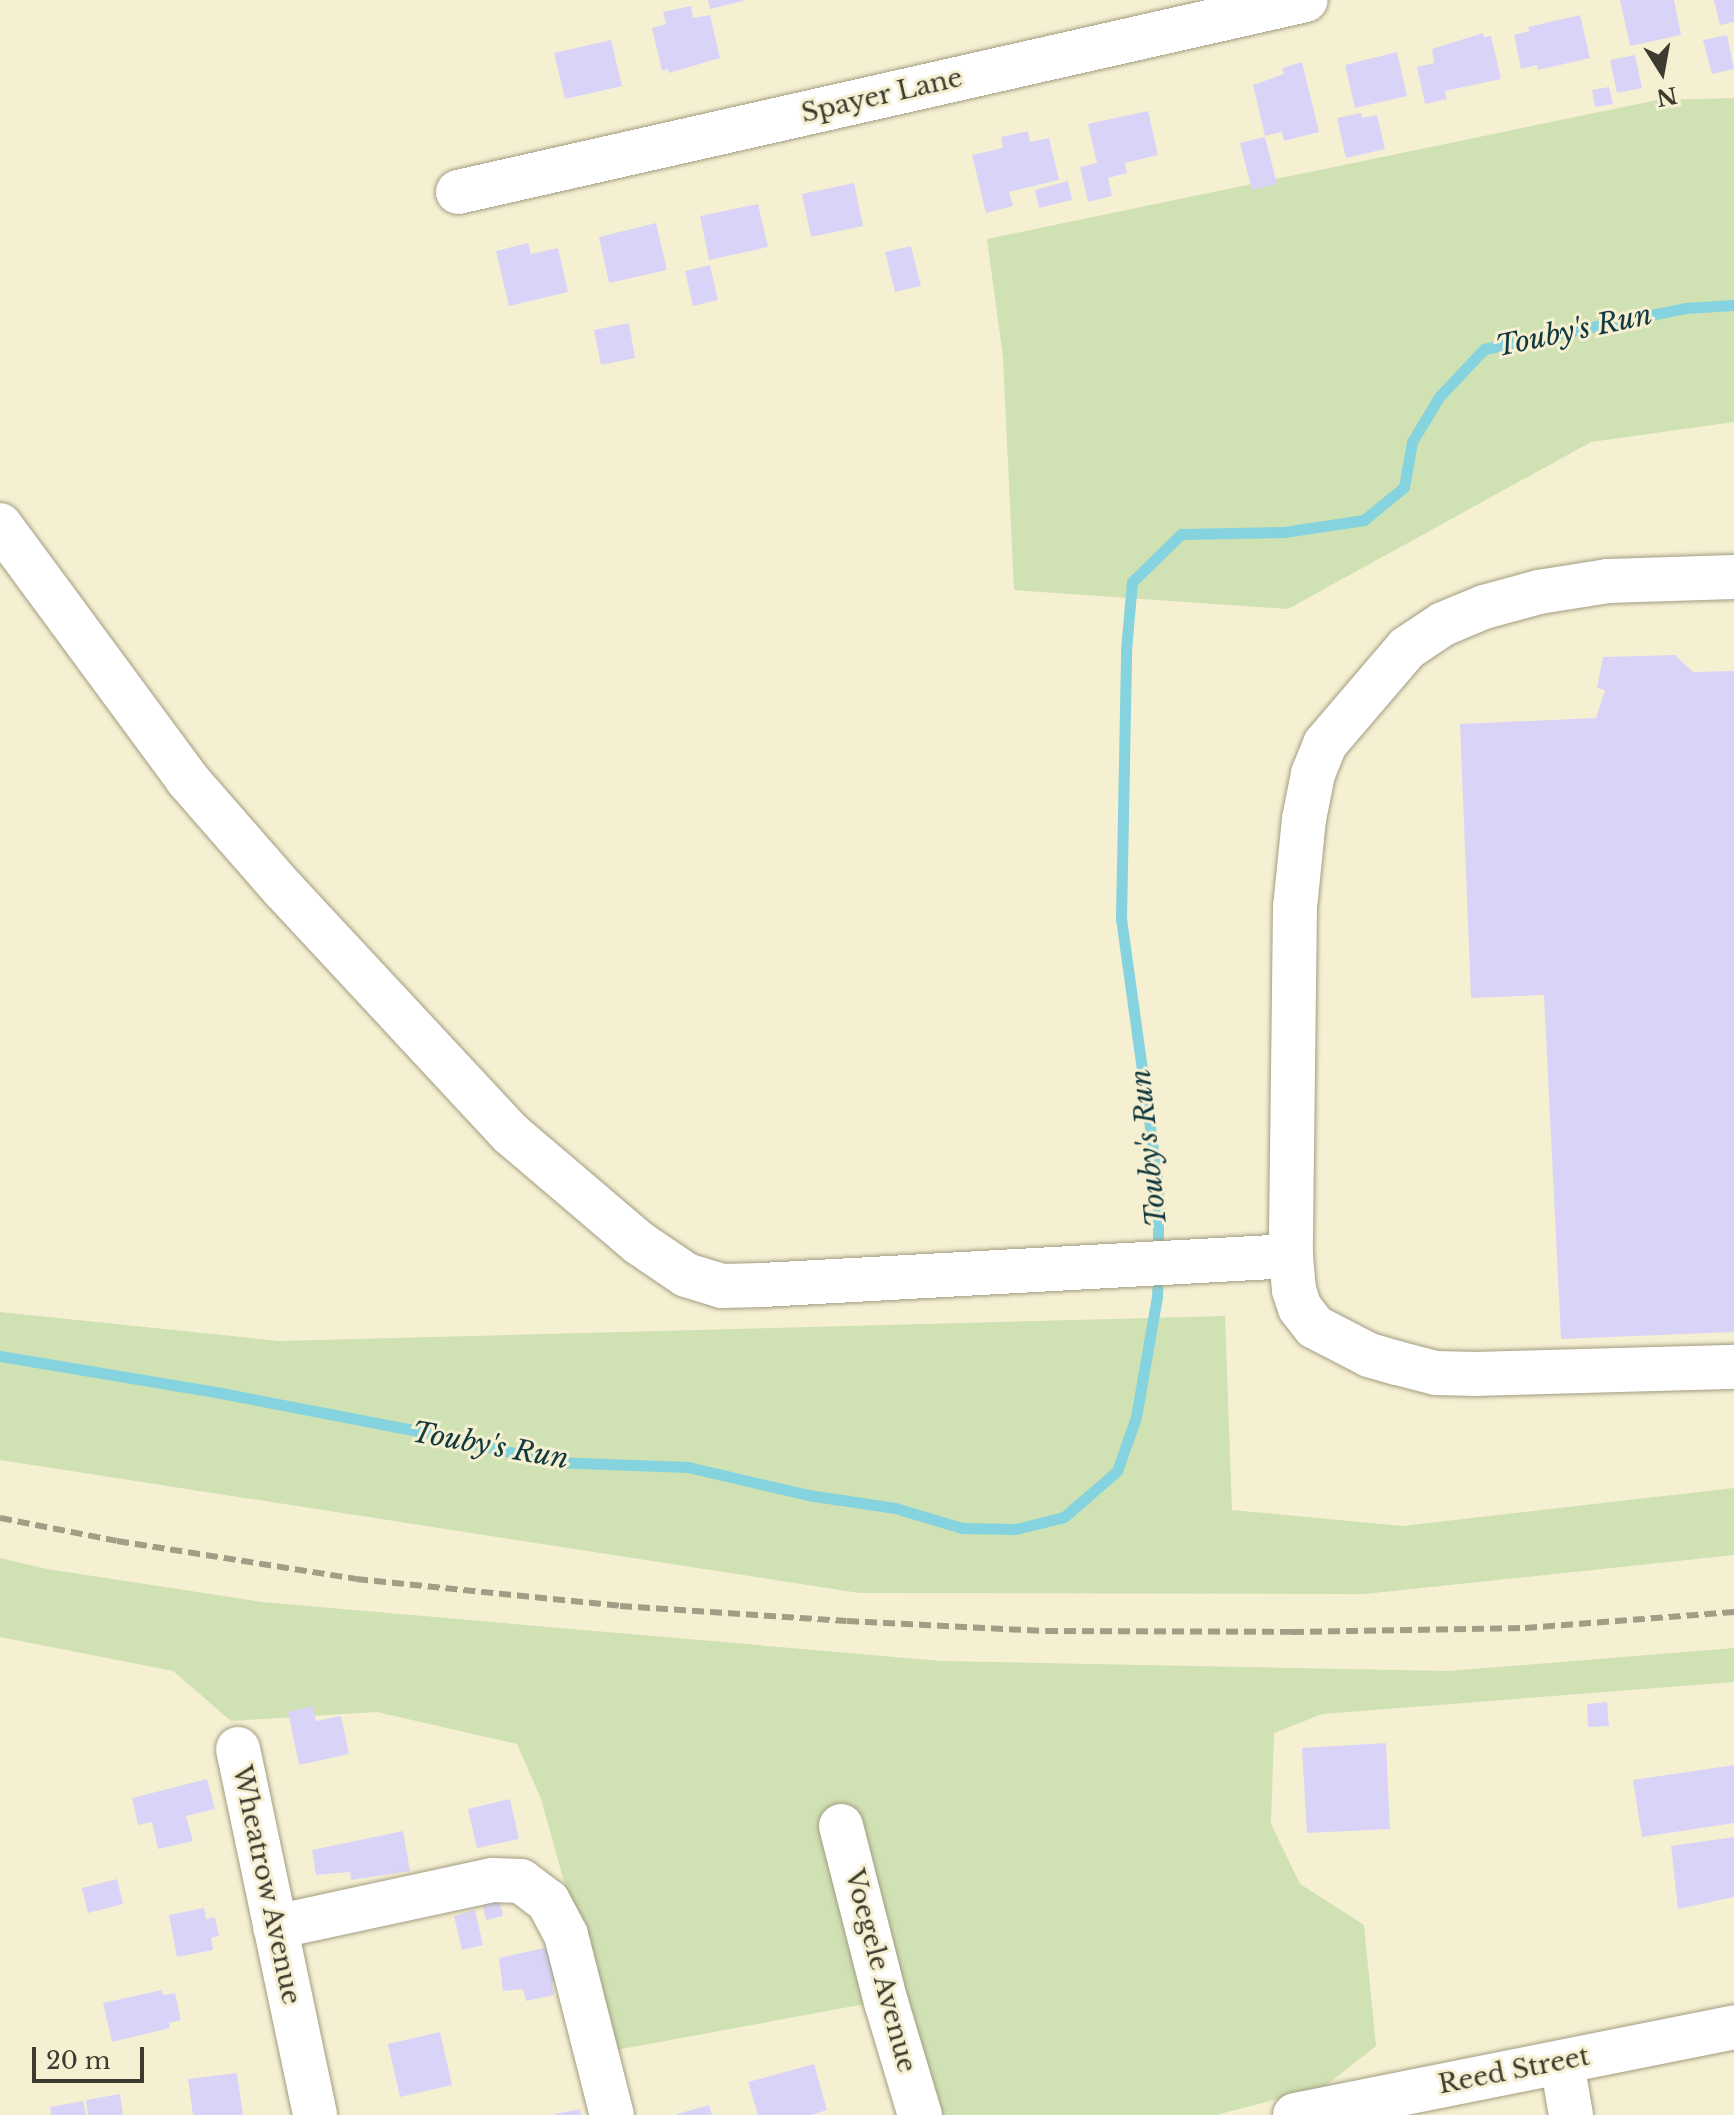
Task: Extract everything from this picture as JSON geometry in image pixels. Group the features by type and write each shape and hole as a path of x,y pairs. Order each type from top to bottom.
{"street":[{"name":"Spayer Lane","path":"458,192 1185,13 1306,0"},
{"path":"0,525 187,779 284,890 511,1134 639,1243 686,1275 722,1286 1291,1256"},
{"path":"1734,577 1608,581 1539,592 1484,607 1443,624 1407,648 1325,744 1313,774 1304,819 1295,907 1291,1256 1294,1290 1300,1308 1315,1327 1369,1355 1436,1373 1541,1374 1734,1367"},
{"name":"Wheatrow Avenue","path":"238,1749 315,2115"},
{"name":"Voegele Avenue","path":"841,1826 886,2002 920,2115"},
{"path":"275,1927 493,1880 521,1881 548,1901 566,1935 612,2115"},
{"name":"Reed Street","path":"1295,2115 1734,2027"},
{"path":"1562,2063 1571,2115"}],"green space":[{"path":"1734,98 1734,422 1591,442 1288,609 1014,590 1003,358 987,239 1657,100"},
{"path":"0,1312 279,1341 1225,1316 1232,1510 1402,1526 1734,1488 1734,1555 1364,1594 859,1593 0,1460"},
{"path":"0,1558 47,1569 262,1602 941,1661 1449,1671 1734,1648 1734,1682 1322,1714 1274,1733 1271,1824 1300,1884 1364,1925 1376,2046 1324,2087 1216,2115 937,2115 903,1997 611,2051 541,1799 517,1744 377,1712 231,1721 173,1671 0,1637"}],"building":[{"path":"708,0 743,0 743,1 710,9"},
{"path":"1620,0 1674,0 1681,35 1630,46"},
{"path":"1714,0 1734,0 1734,22 1720,25"},
{"path":"691,6 693,18 710,15 720,58 669,73 668,69 662,71 652,28 666,24 663,12"},
{"path":"1580,15 1590,58 1538,70 1537,65 1521,69 1514,35 1529,31 1528,27"},
{"path":"1483,33 1484,37 1491,36 1501,79 1445,91 1447,99 1425,104 1417,67 1434,63 1432,49"},
{"path":"1727,35 1734,69 1712,74 1703,40"},
{"path":"611,40 622,86 565,99 554,53"},
{"path":"1397,52 1407,96 1355,108 1345,65"},
{"path":"1635,55 1642,88 1617,93 1610,60"},
{"path":"1302,62 1319,132 1284,141 1282,132 1265,136 1253,85 1284,74 1282,68"},
{"path":"1609,87 1613,104 1595,107 1592,90"},
{"path":"1148,111 1158,155 1125,163 1127,173 1108,178 1112,196 1088,202 1080,167 1097,163 1088,124"},
{"path":"1361,113 1362,118 1377,115 1385,149 1346,158 1337,118"},
{"path":"1028,131 1030,142 1049,138 1059,180 1009,192 1013,206 986,213 972,155 1003,148 1001,137"},
{"path":"1265,137 1277,184 1252,190 1240,143"},
{"path":"1068,181 1072,200 1039,208 1035,190"},
{"path":"854,183 863,226 811,237 802,194"},
{"path":"758,204 768,247 709,260 700,216"},
{"path":"656,223 667,270 609,283 599,237"},
{"path":"528,243 531,254 558,248 568,292 509,306 496,251"},
{"path":"911,246 921,286 895,292 885,252"},
{"path":"710,265 718,300 693,306 685,271"},
{"path":"629,323 635,358 601,365 594,330"},
{"path":"1675,655 1693,672 1734,671 1734,1332 1561,1339 1544,995 1471,998 1460,724 1596,718 1605,690 1597,688 1603,657"},
{"path":"1607,1702 1609,1726 1588,1727 1587,1704"},
{"path":"313,1706 316,1721 341,1716 349,1754 299,1765 288,1712"},
{"path":"1386,1743 1390,1829 1307,1833 1302,1748"},
{"path":"1734,1765 1734,1823 1642,1837 1633,1780"},
{"path":"207,1779 215,1809 186,1816 193,1841 158,1849 152,1822 138,1825 132,1798"},
{"path":"510,1799 519,1839 477,1848 468,1809"},
{"path":"403,1831 410,1871 351,1880 350,1872 316,1875 312,1850"},
{"path":"1734,1837 1734,1897 1678,1909 1671,1846"},
{"path":"117,1879 123,1904 88,1913 82,1888"},
{"path":"499,1899 503,1916 486,1920 482,1903"},
{"path":"204,1908 206,1919 215,1917 219,1936 211,1938 213,1950 177,1957 169,1915"},
{"path":"475,1910 483,1945 462,1950 454,1916"},
{"path":"553,1946 561,1981 552,1983 554,1995 526,2001 523,1989 503,1991 499,1958"},
{"path":"162,1990 163,1995 175,1993 181,2020 169,2023 170,2028 112,2042 103,2003"},
{"path":"440,2032 452,2085 400,2097 388,2044"},
{"path":"814,2064 827,2110 811,2115 758,2115 748,2082"},
{"path":"237,2073 243,2115 193,2115 188,2079"},
{"path":"120,2094 123,2115 88,2115 86,2100"},
{"path":"83,2101 86,2115 51,2115 50,2107"},
{"path":"709,2105 712,2115 677,2115 677,2114"},
{"path":"580,2109 581,2115 554,2115 554,2114"}],"waterway":[{"name":"Touby's Run","path":"1158,1256 1158,1185 1121,919 1126,650 1132,582 1181,534 1284,532 1364,520 1404,487 1412,442 1439,397 1484,349 1685,308 1734,305"},
{"name":"Touby's Run","path":"0,1356 226,1394 423,1432 553,1462 688,1467 808,1495 895,1508 962,1528 1016,1529 1064,1517 1117,1471 1136,1417 1157,1297 1158,1273"}],"railway":[{"path":"0,1518 117,1541 356,1579 620,1606 847,1621 1046,1631 1292,1632 1525,1628 1734,1612"}]}
